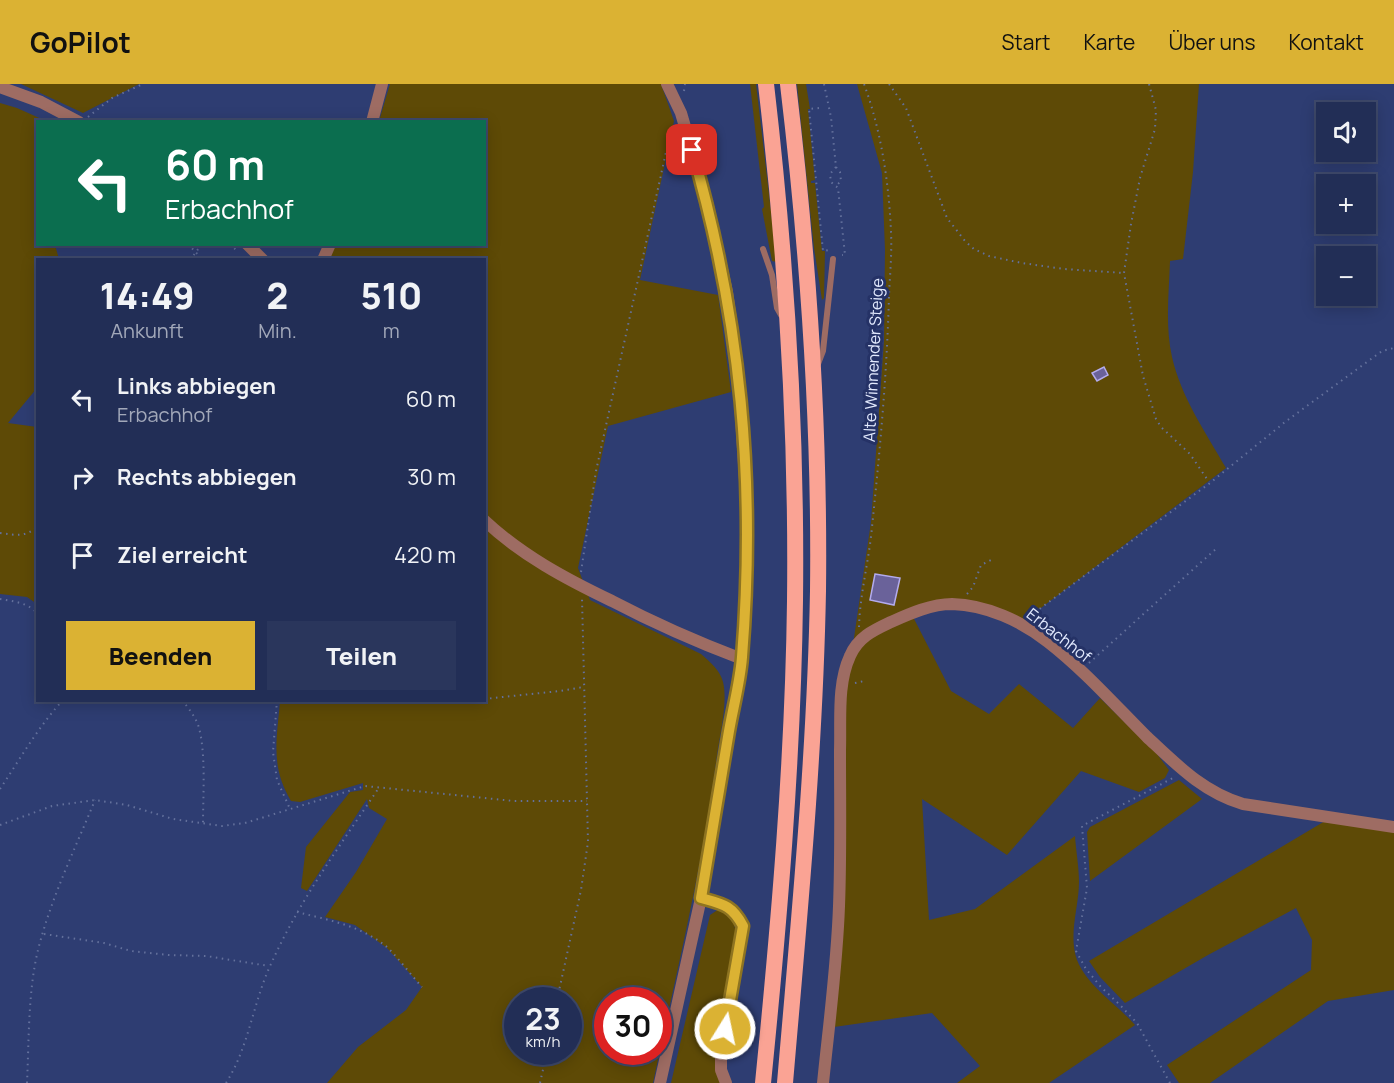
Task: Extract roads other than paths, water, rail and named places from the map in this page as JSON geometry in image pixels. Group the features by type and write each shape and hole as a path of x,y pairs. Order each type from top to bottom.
{"highway":[{"path":"763,1082 792,721 795,541 795,454 789,332 783,245 766,84"},
{"path":"785,1082 806,831 816,657 818,522 806,258 788,84"}],"street":[{"path":"373,120 382,84"},
{"path":"660,1083 701,898 742,659 748,527 738,370 727,292 708,206 681,113 667,84"},
{"path":"0,87 41,102 75,120"},
{"path":"249,246 261,258"},
{"path":"486,522 545,567 680,635 742,659"},
{"name":"Erbachhof","path":"823,1083 839,906 841,697 849,657 856,644 873,630 912,613 950,604 980,608 1021,623 1080,671 1184,772 1223,798 1243,804 1394,827"},
{"path":"701,898 727,905 738,916 743,926 721,1050 721,1070 726,1083"}],"lane":[{"path":"764,249 772,275 777,308 789,332"},
{"path":"813,376 823,351 835,257"}]}
